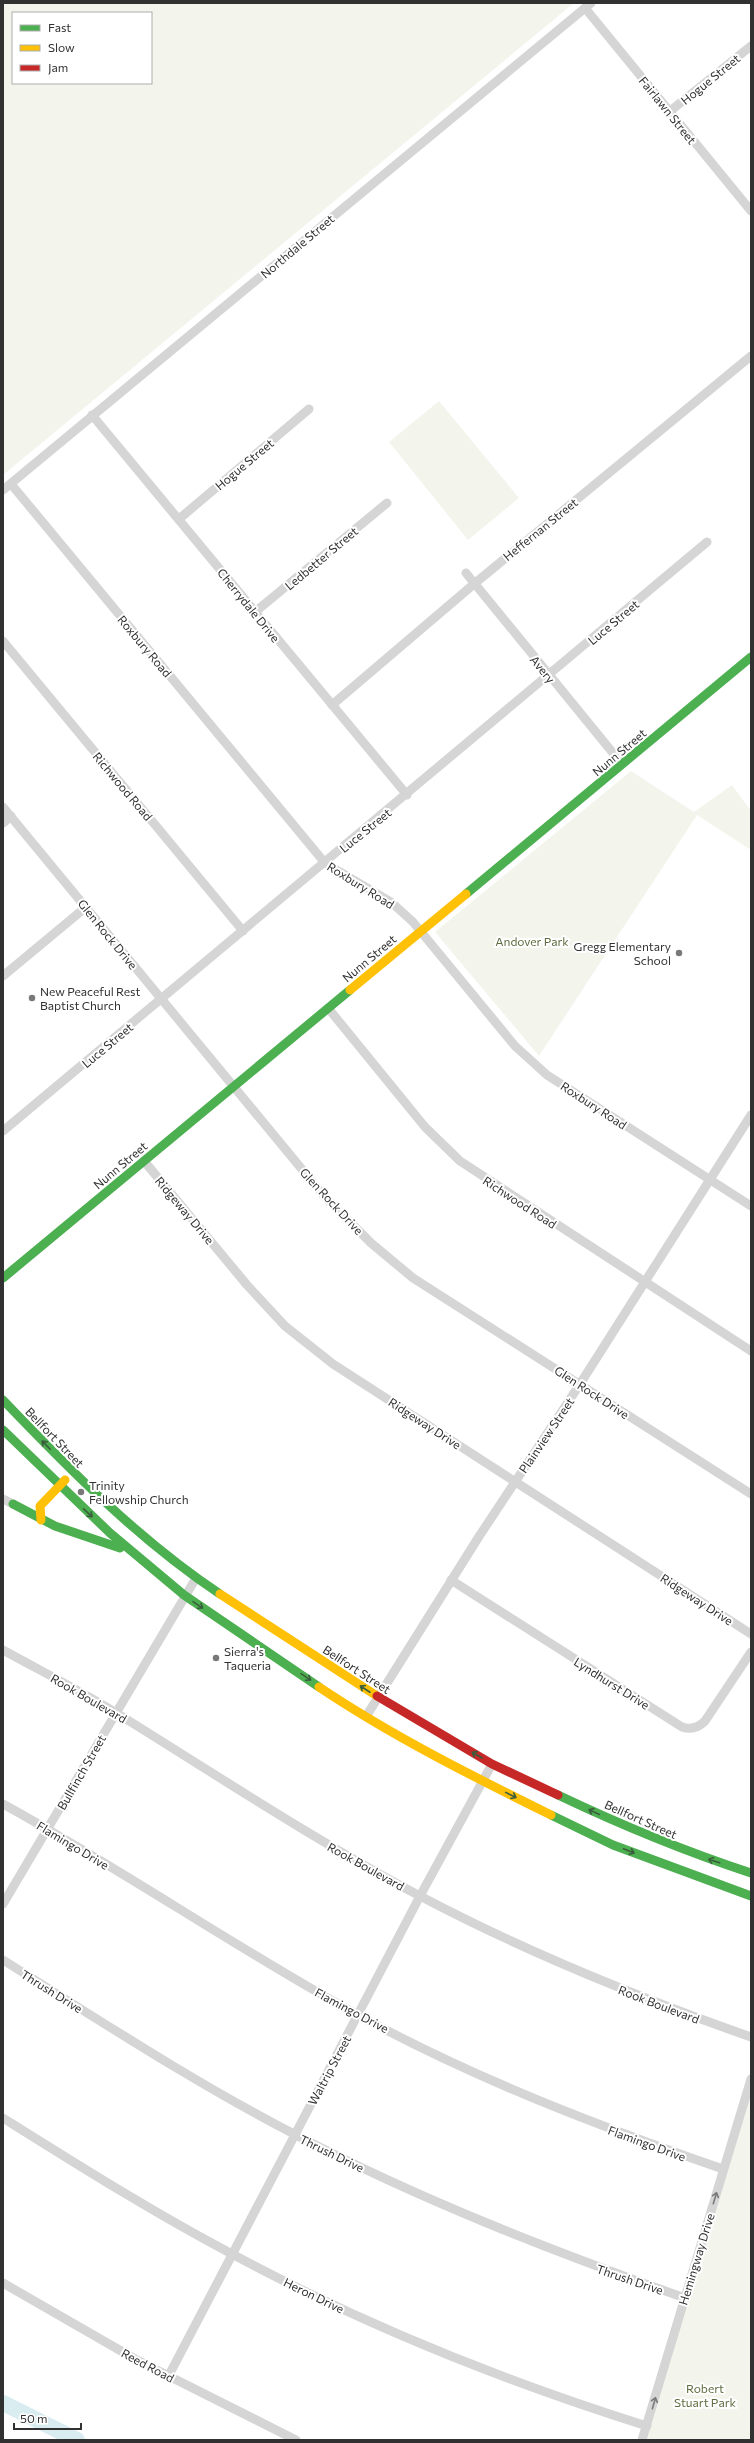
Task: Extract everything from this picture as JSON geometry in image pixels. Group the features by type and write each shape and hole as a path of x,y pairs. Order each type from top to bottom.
{"main road":[{"name":"Nunn Street","path":"3,1278 751,657"},
{"name":"Bellfort Street","path":"3,1400 73,1473 137,1531 196,1578 378,1697 618,1836 689,1853 751,1873"},
{"name":"Bellfort Street","path":"3,1430 59,1486 135,1554 184,1595 342,1702 482,1781 618,1836 751,1896"},
{"path":"41,1520 39,1512 44,1500 73,1473"},
{"path":"13,1504 28,1505 44,1500"},
{"path":"13,1504 41,1520 108,1542 135,1554"}],"street":[{"name":"Fairlawn Street","path":"588,6 669,112 750,207"},
{"name":"Northdale Street","path":"3,490 588,6"},
{"name":"Hogue Street","path":"669,112 751,46"},
{"name":"Heffernan Street","path":"332,705 474,584 751,356"},
{"name":"Hogue Street","path":"179,519 309,409"},
{"name":"Cherrydale Drive","path":"92,415 407,795"},
{"name":"Roxbury Road","path":"11,484 325,863 391,902 413,922 515,1046 547,1075 751,1206"},
{"name":"Ledbetter Street","path":"255,612 387,503"},
{"name":"Luce Street","path":"3,1131 407,795 707,542"},
{"name":"Avery","path":"466,573 548,676 622,764"},
{"name":"Richwood Road","path":"3,641 243,931"},
{"name":"Glen Rock Drive","path":"3,807 324,1196 371,1243 413,1278 751,1494"},
{"path":"3,823 11,816"},
{"path":"3,976 86,907"},
{"name":"Richwood Road","path":"328,1008 424,1127 460,1161 645,1283 751,1350"},
{"name":"Plainview Street","path":"367,1715 451,1580 580,1384 751,1115"},
{"name":"Ridgeway Drive","path":"144,1161 247,1285 284,1326 333,1364 751,1634"},
{"path":"3,1499 13,1504"},
{"name":"Bullfinch Street","path":"3,1904 184,1595 196,1578"},
{"name":"Lyndhurst Drive","path":"451,1580 682,1727 688,1729 695,1728 705,1721 751,1652"},
{"name":"Rook Boulevard","path":"3,1650 116,1713 282,1819 420,1896 591,1978 751,2037"},
{"name":"Waltrip Street","path":"168,2377 420,1896 492,1764"},
{"name":"Flamingo Drive","path":"3,1804 48,1829 187,1915 358,2015 487,2078 554,2108 723,2170"},
{"name":"Thrush Drive","path":"3,1960 140,2045 295,2134 477,2220 577,2260 685,2298"},
{"name":"Hemingway Drive","path":"642,2440 751,2079"},
{"name":"Heron Drive","path":"3,2118 232,2254 355,2315 472,2366 565,2400 647,2426"},
{"name":"Reed Road","path":"3,2283 168,2377 296,2440"}],"green space":[{"path":"3,3 574,3 3,475"},
{"path":"439,401 519,498 468,540 389,442"},
{"name":"Andover Park","path":"631,771 694,812 732,785 751,811 751,850 697,815 539,1056 435,932"},
{"name":"Robert Stuart Park","path":"751,2084 751,2440 645,2440"}],"waterway":[{"path":"3,2403 77,2440"}],"traffic: fast":[{"path":"466,894 751,657"},
{"path":"3,1278 350,990"},
{"path":"3,1400 106,1503 161,1551 220,1594"},
{"path":"3,1430 110,1533 184,1595 319,1687"},
{"path":"13,1504 55,1526 120,1548"},
{"path":"558,1795 653,1837 701,1856 751,1873"},
{"path":"551,1815 613,1845 751,1896"}],"traffic: slow":[{"path":"350,990 466,894"},
{"path":"41,1520 40,1506 65,1480"},
{"path":"220,1594 377,1696"},
{"path":"319,1687 404,1739 551,1815"}],"traffic: jam":[{"path":"377,1696 492,1764 558,1795"}],"place":[{"name":"Gregg Elementary School","path":"679,953"},
{"name":"New Peaceful Rest Baptist Church","path":"32,998"},
{"name":"Trinity Fellowship Church","path":"81,1492"},
{"name":"Sierra's Taqueria","path":"216,1658"}]}
